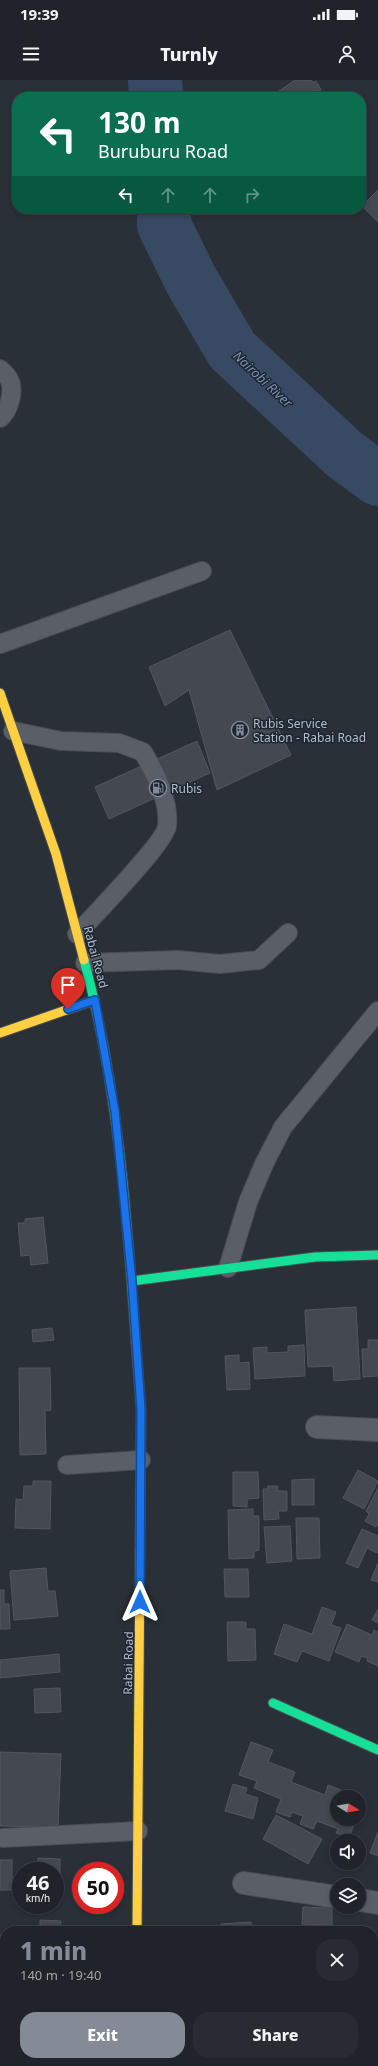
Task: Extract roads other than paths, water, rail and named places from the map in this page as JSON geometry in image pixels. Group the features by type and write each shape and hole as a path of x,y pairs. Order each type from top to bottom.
{"main road":[{"name":"Rabai Road","path":"0,693 56,854 95,1000 115,1111 132,1281 141,1409 137,1926"},
{"path":"0,1034 95,1000"},
{"path":"132,1281 315,1257 378,1255"},
{"path":"273,1702 378,1750"}],"street":[{"path":"317,1427 378,1430"},
{"path":"244,1883 330,1896"},
{"path":"366,1901 378,1903"}],"lane":[{"path":"0,369 10,379 11,396 4,414 0,418"},
{"path":"0,644 202,571"},
{"path":"13,731 61,741 119,743 143,752 155,774 165,802 167,828 153,851 77,934"},
{"path":"85,963 178,960 220,964 259,960 288,933"},
{"path":"228,1268 248,1202 264,1164 283,1127 378,1011"},
{"path":"67,1465 141,1460"},
{"path":"3,1838 138,1831"}],"waterway":[{"name":"Nairobi River","path":"155,80 156,92"},
{"name":"Nairobi River","path":"164,214 164,225 191,280 232,350 344,454 378,479"}],"place":[{"name":"Rubis Service Station - Rabai Road","path":"240,730"},
{"name":"Rubis","path":"158,788"}]}
